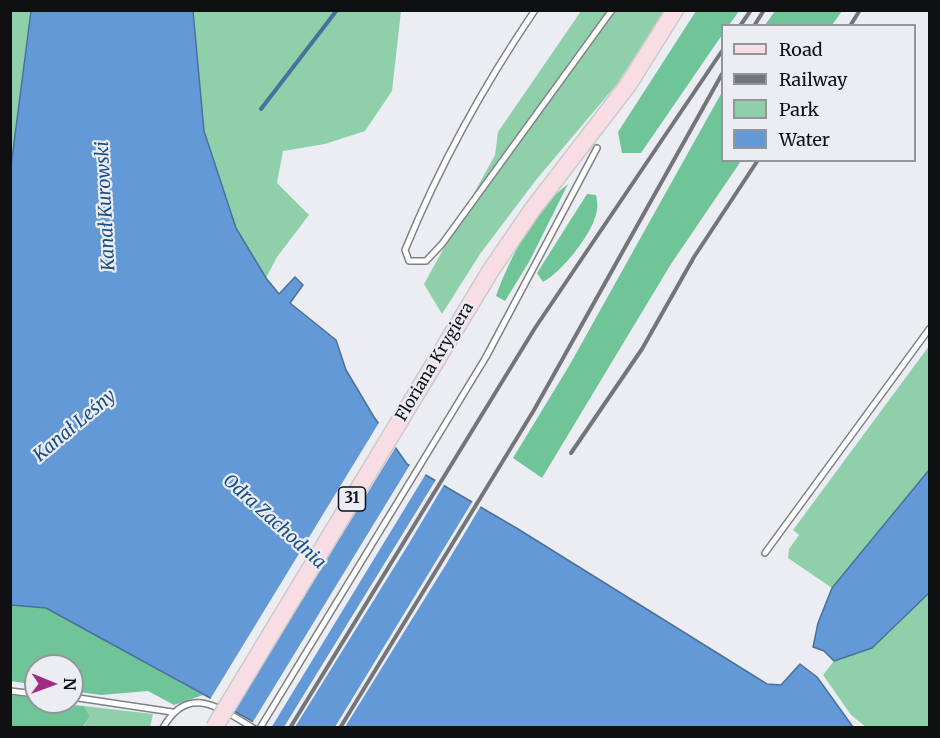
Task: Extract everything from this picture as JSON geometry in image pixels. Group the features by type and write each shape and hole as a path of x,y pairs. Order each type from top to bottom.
{"main road":[{"name":"Floriana Krygiera","path":"214,728 491,270 532,210 628,85 675,10"}],"lane":[{"path":"535,10 510,46 442,171 405,250 409,261 426,261 442,244 612,10"},
{"path":"260,728 486,357 597,148"},
{"path":"765,553 930,328"},
{"path":"84,699 172,712"},
{"path":"163,728 172,712 184,705 206,703 215,705 253,728"}],"green space":[{"path":"775,10 842,11 833,24 766,24"},
{"path":"11,11 31,11 11,174"},
{"path":"193,11 401,11 392,91 365,131 325,144 283,151 277,183 309,215 277,257 266,278 236,228 204,131"},
{"path":"581,11 664,11 617,84 536,180 480,254 442,314 424,284 495,155 498,132"},
{"path":"696,11 739,11 730,24 721,24 721,36 641,153 622,153 618,132"},
{"path":"721,94 721,162 740,162 671,264 542,478 513,458 569,366"},
{"path":"568,184 529,262 505,301 496,296 508,266 525,235 545,206"},
{"path":"587,194 596,195 597,202 595,219 590,229 568,261 543,282 537,273"},
{"path":"929,346 929,470 832,588 788,558 789,549 799,535 793,530"},
{"path":"929,593 929,727 866,727 851,715 823,675 834,661 872,648"},
{"path":"10,605 46,608 203,695 174,705 148,691 101,695 84,693 84,654 24,654 24,683 11,681"},
{"path":"11,695 24,697 24,714 84,714 84,706 90,716 83,727 11,727"},
{"path":"84,706 153,714 150,727 83,728 90,716"}],"water":[{"path":"31,11 193,11 204,131 236,228 266,278 279,294 295,277 303,285 290,303 336,340 346,370 374,417 407,464 518,529 767,684 781,685 800,664 817,677 853,727 263,727 46,608 11,605 10,174"},
{"path":"929,470 929,593 872,648 834,661 824,651 813,647 818,623 832,588"}],"pier":[{"path":"380,421 397,445 232,714 209,701"},
{"path":"411,463 427,472 271,728 251,725"},
{"path":"437,478 445,483 408,545 295,727 284,727"},
{"path":"474,499 482,504 445,566 345,727 335,727"}],"waterway":[{"path":"261,109 337,10"}],"railway":[{"path":"741,24 751,10"},
{"path":"755,24 764,10"},
{"path":"851,24 860,10"},
{"path":"290,728 535,328 721,52"},
{"path":"340,728 534,410 721,76"},
{"path":"571,453 642,349 694,257 757,162"}],"water label":[{"name":"Kanał Kurowski","path":"106,206"},
{"name":"Kanał Leśny","path":"75,426"},
{"name":"Odra Zachodnia","path":"274,522"}]}
